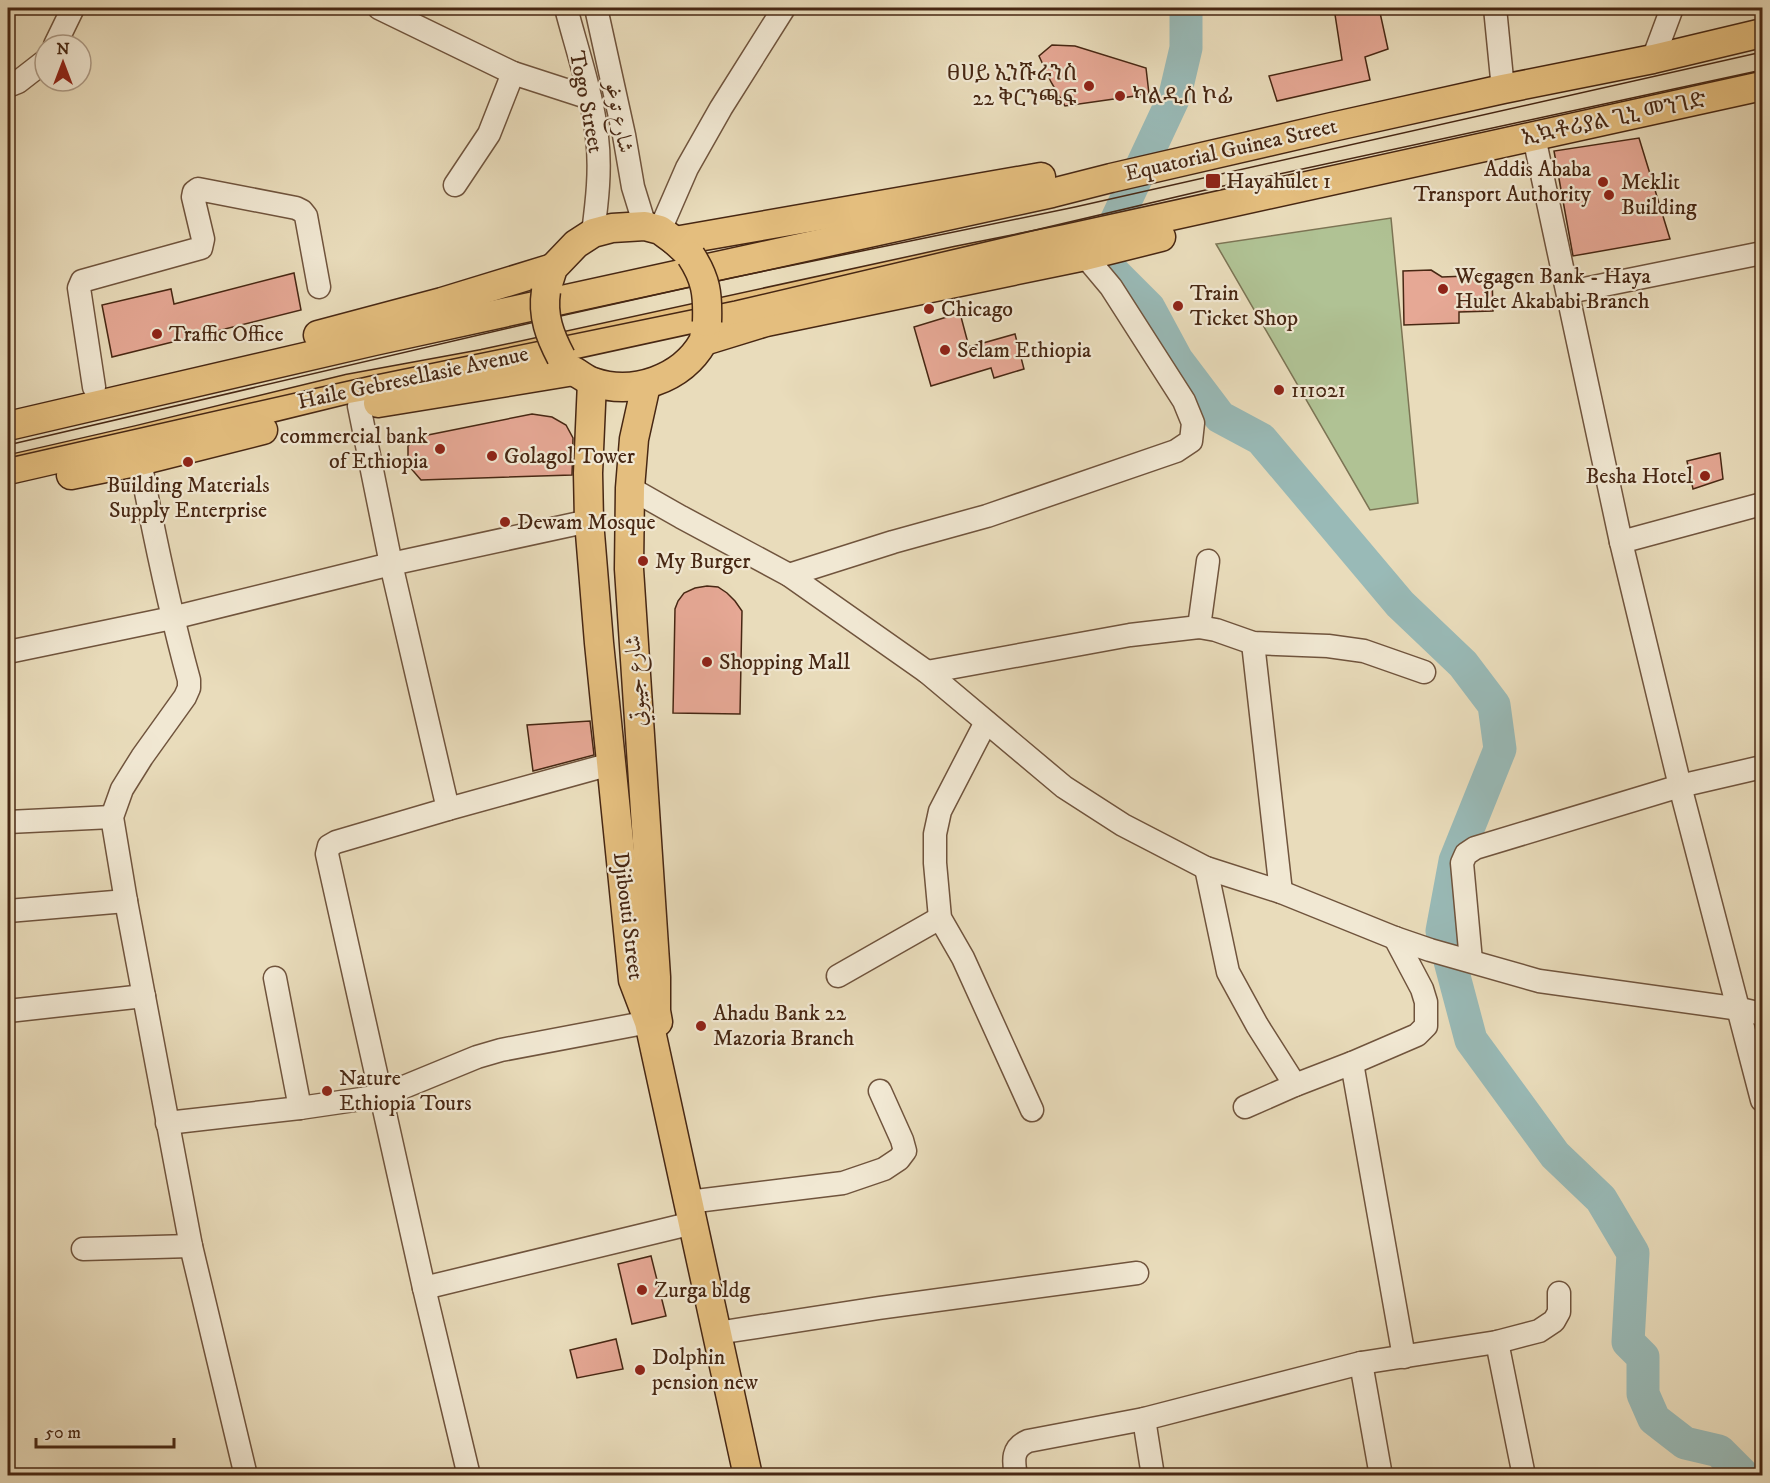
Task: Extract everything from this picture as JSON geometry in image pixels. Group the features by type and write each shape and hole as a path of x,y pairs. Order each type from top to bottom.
{"main road":[{"name":"Equatorial Guinea Street","path":"374,341 1040,196 1503,89 1653,59 1762,33"},
{"name":"ኢኳቶሪያል ጊኒ መንገድ","path":"1090,248 1157,228 1184,213 1762,86"},
{"path":"668,238 700,271 706,287 705,331 683,366 646,385 618,387 576,370 553,343 546,324 544,305 549,280 576,244 593,233 612,228 668,238 1065,172 1111,178"},
{"path":"705,331 766,322 1090,248"},
{"name":"Haile Gebresellasie Avenue","path":"8,470 348,389 484,364 820,291 1090,248"},
{"path":"8,407 326,333 442,302 549,280"},
{"name":"Haile Gebresellasie Avenue","path":"8,426 374,341"},
{"path":"8,488 140,461 359,406 576,370"},
{"name":"Djibouti Street","path":"576,370 588,473 589,521 633,980 649,1022 757,1476"},
{"name":"شارع جيبوتي","path":"646,385 634,439 630,488 629,569 656,977"},
{"name":"Djibouti Street","path":"656,977 656,1011 693,1208"},
{"name":"Djibouti Street","path":"722,1333 748,1476"}],"street":[{"path":"61,33 73,8"},
{"path":"379,8 513,73 590,98"},
{"name":"Togo Street","path":"566,8 590,98 597,138 598,190 593,233"},
{"name":"شارع توغو","path":"596,8 633,187 668,238"},
{"path":"668,238 687,168 783,8"},
{"path":"1495,8 1503,89"},
{"path":"1653,59 1672,8"},
{"path":"8,86 18,82 33,70"},
{"path":"455,185 489,134 513,73"},
{"path":"1534,137 1621,542 1680,786 1762,1100"},
{"path":"94,387 79,288 82,281 201,248 203,239 193,197 194,192 198,189 302,211 306,216 319,287"},
{"path":"789,575 893,542 987,516 1176,451 1191,441 1193,423 1184,401 1111,287 1090,248"},
{"path":"1569,292 1762,254"},
{"path":"359,406 391,564 448,809"},
{"path":"140,461 172,618 189,680 189,688 122,789 112,817 191,1246 246,1476"},
{"path":"630,488 789,575 927,672 1064,787 1123,825 1206,868 1281,892 1430,950 1539,981 1762,1014"},
{"path":"1621,542 1762,504"},
{"path":"8,652 172,618 391,564 589,521"},
{"path":"1199,627 1208,561"},
{"path":"927,672 1130,634 1199,627 1216,630 1253,643 1328,646 1364,651 1424,672"},
{"path":"1253,643 1281,892"},
{"path":"986,722 940,811 935,834 940,918 963,958 1032,1110"},
{"path":"469,1476 424,1288 327,854 329,846 336,842 611,764"},
{"path":"1463,959 1462,863 1466,854 1475,848 1680,786 1762,767"},
{"path":"8,822 112,817"},
{"path":"1206,868 1228,972 1257,1025 1295,1086"},
{"path":"8,911 126,901"},
{"path":"838,976 940,918"},
{"path":"1245,1107 1418,1035 1426,1026 1426,1002 1422,989 1395,938"},
{"path":"275,978 300,1108"},
{"path":"8,1011 144,996"},
{"path":"167,1124 382,1096 458,1063 485,1054 649,1022"},
{"path":"1352,1064 1404,1357"},
{"path":"424,1288 693,1208 843,1183 884,1169 899,1159 905,1151 880,1091"},
{"path":"82,1249 191,1246"},
{"path":"722,1333 879,1308 1137,1273"},
{"path":"1016,1476 1014,1452 1021,1444 1028,1441 1144,1419 1361,1363 1497,1342 1539,1331 1554,1321 1559,1312 1559,1293"},
{"path":"1497,1342 1524,1476"},
{"path":"1361,1363 1381,1476"},
{"path":"1144,1419 1153,1476"}],"green space":[{"path":"1391,218 1418,503 1370,510 1216,244"}],"building":[{"path":"1334,8 1379,8 1388,49 1365,57 1370,80 1277,101 1269,76 1342,60"},
{"path":"1052,45 1075,46 1146,68 1149,94 1065,106 1039,56"},
{"name":"Meklit Building","path":"1639,138 1670,239 1573,256 1554,151"},
{"path":"1431,270 1442,277 1492,275 1493,311 1459,312 1459,323 1404,325 1403,271"},
{"name":"Traffic Office","path":"294,273 301,310 112,357 102,305 171,289 174,304"},
{"name":"Selam Ethiopia","path":"960,313 969,347 1015,334 1024,369 994,378 991,368 931,386 914,327"},
{"name":"Golagol Tower","path":"532,414 552,417 566,425 573,438 572,475 421,480 408,465 408,446 418,437"},
{"name":"Besha Hotel","path":"1720,453 1723,479 1693,489 1687,461"},
{"name":"Shopping Mall","path":"707,586 718,587 727,593 742,611 740,714 673,713 675,609 684,593"},
{"path":"590,721 594,755 533,771 527,725"},
{"name":"Zurga bldg","path":"651,1256 666,1316 632,1324 618,1264"},
{"path":"616,1339 623,1369 577,1378 570,1350"}],"waterway":[{"path":"1186,8 1186,48 1175,95 1102,251 1113,272 1149,308 1177,360 1220,417 1261,439 1400,604 1463,664 1494,705 1500,749 1455,861 1442,931 1471,1040 1555,1155 1601,1199 1633,1253 1628,1342 1643,1357 1643,1394 1654,1419 1685,1443 1719,1451 1744,1476"}],"tram line":[{"path":"8,445 565,315 731,278 1075,207 1762,52"},
{"path":"8,458 370,376 734,301 1214,188 1762,70"}],"place":[{"name":"ፀሀይ ኢንሹራንስ 22 ቅርንጫፍ","path":"1089,86"},
{"name":"ካልዲስ ኮፊ","path":"1120,96"},
{"name":"Hayahulet 1","path":"1213,181"},
{"name":"Addis Ababa Transport Authority","path":"1603,182"},
{"name":"Meklit Building","path":"1609,195"},
{"name":"Wegagen Bank - Haya Hulet Akababi Branch","path":"1443,289"},
{"name":"Train Ticket Shop","path":"1178,306"},
{"name":"Chicago","path":"929,309"},
{"name":"Traffic Office","path":"157,334"},
{"name":"Selam Ethiopia","path":"945,350"},
{"name":"111021","path":"1279,390"},
{"name":"commercial bank of Ethiopia","path":"440,449"},
{"name":"Golagol Tower","path":"492,456"},
{"name":"Building Materials Supply Enterprise","path":"188,462"},
{"name":"Besha Hotel","path":"1705,476"},
{"name":"Dewam Mosque","path":"505,522"},
{"name":"My Burger","path":"643,561"},
{"name":"Shopping Mall","path":"707,662"},
{"name":"Ahadu Bank 22 Mazoria Branch","path":"701,1026"},
{"name":"Nature Ethiopia Tours","path":"327,1091"},
{"name":"Zurga bldg","path":"642,1290"},
{"name":"Dolphin pension new","path":"640,1370"}]}
